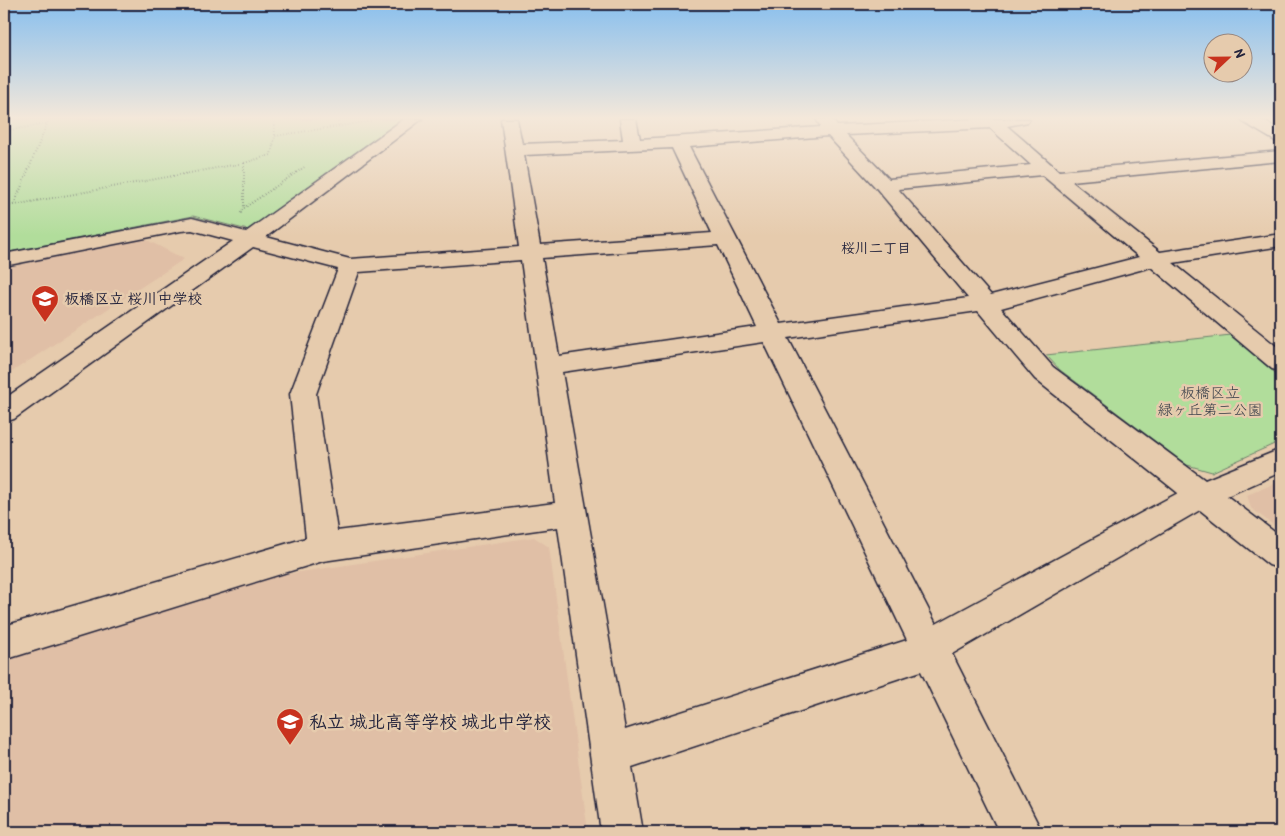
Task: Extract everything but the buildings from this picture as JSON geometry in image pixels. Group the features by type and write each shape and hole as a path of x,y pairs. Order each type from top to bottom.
{"street":[{"path":"4,412 249,240 361,158"},
{"path":"515,158 622,832"},
{"path":"686,158 1021,832"},
{"path":"859,158 986,303 1044,373 1281,555"},
{"path":"1033,158 1281,363"},
{"path":"884,185 1254,158"},
{"path":"4,260 192,224 350,266 726,238"},
{"path":"548,366 1000,301 1157,259 1281,240"},
{"path":"323,547 304,394 350,266"},
{"path":"610,755 912,658 1202,494 1281,460"},
{"path":"4,643 323,547 571,513"}],"path":[{"path":"14,205 33,158"},
{"path":"4,206 244,163 261,158"},
{"path":"243,210 244,163"}],"shaded area":[{"name":"板橋区立 桜川中学校","path":"145,239 184,259 4,377 4,268"},
{"path":"1281,481 1281,531 1251,508 1247,495"},
{"name":"私立 城北高等学校 城北中学校","path":"534,537 549,547 588,832 4,832 4,659 273,576"}],"green space":[{"path":"4,158 348,158 248,230 193,216 4,253"},
{"name":"板橋区立 緑ヶ丘第二公園","path":"1231,335 1281,378 1281,441 1212,472 1187,465 1060,370 1046,355"}],"place":[{"name":"板橋区立 桜川中学校","path":"45,323"},
{"name":"私立 城北高等学校 城北中学校","path":"290,746"}],"district":[{"name":"桜川二丁目","path":"876,248"}]}
